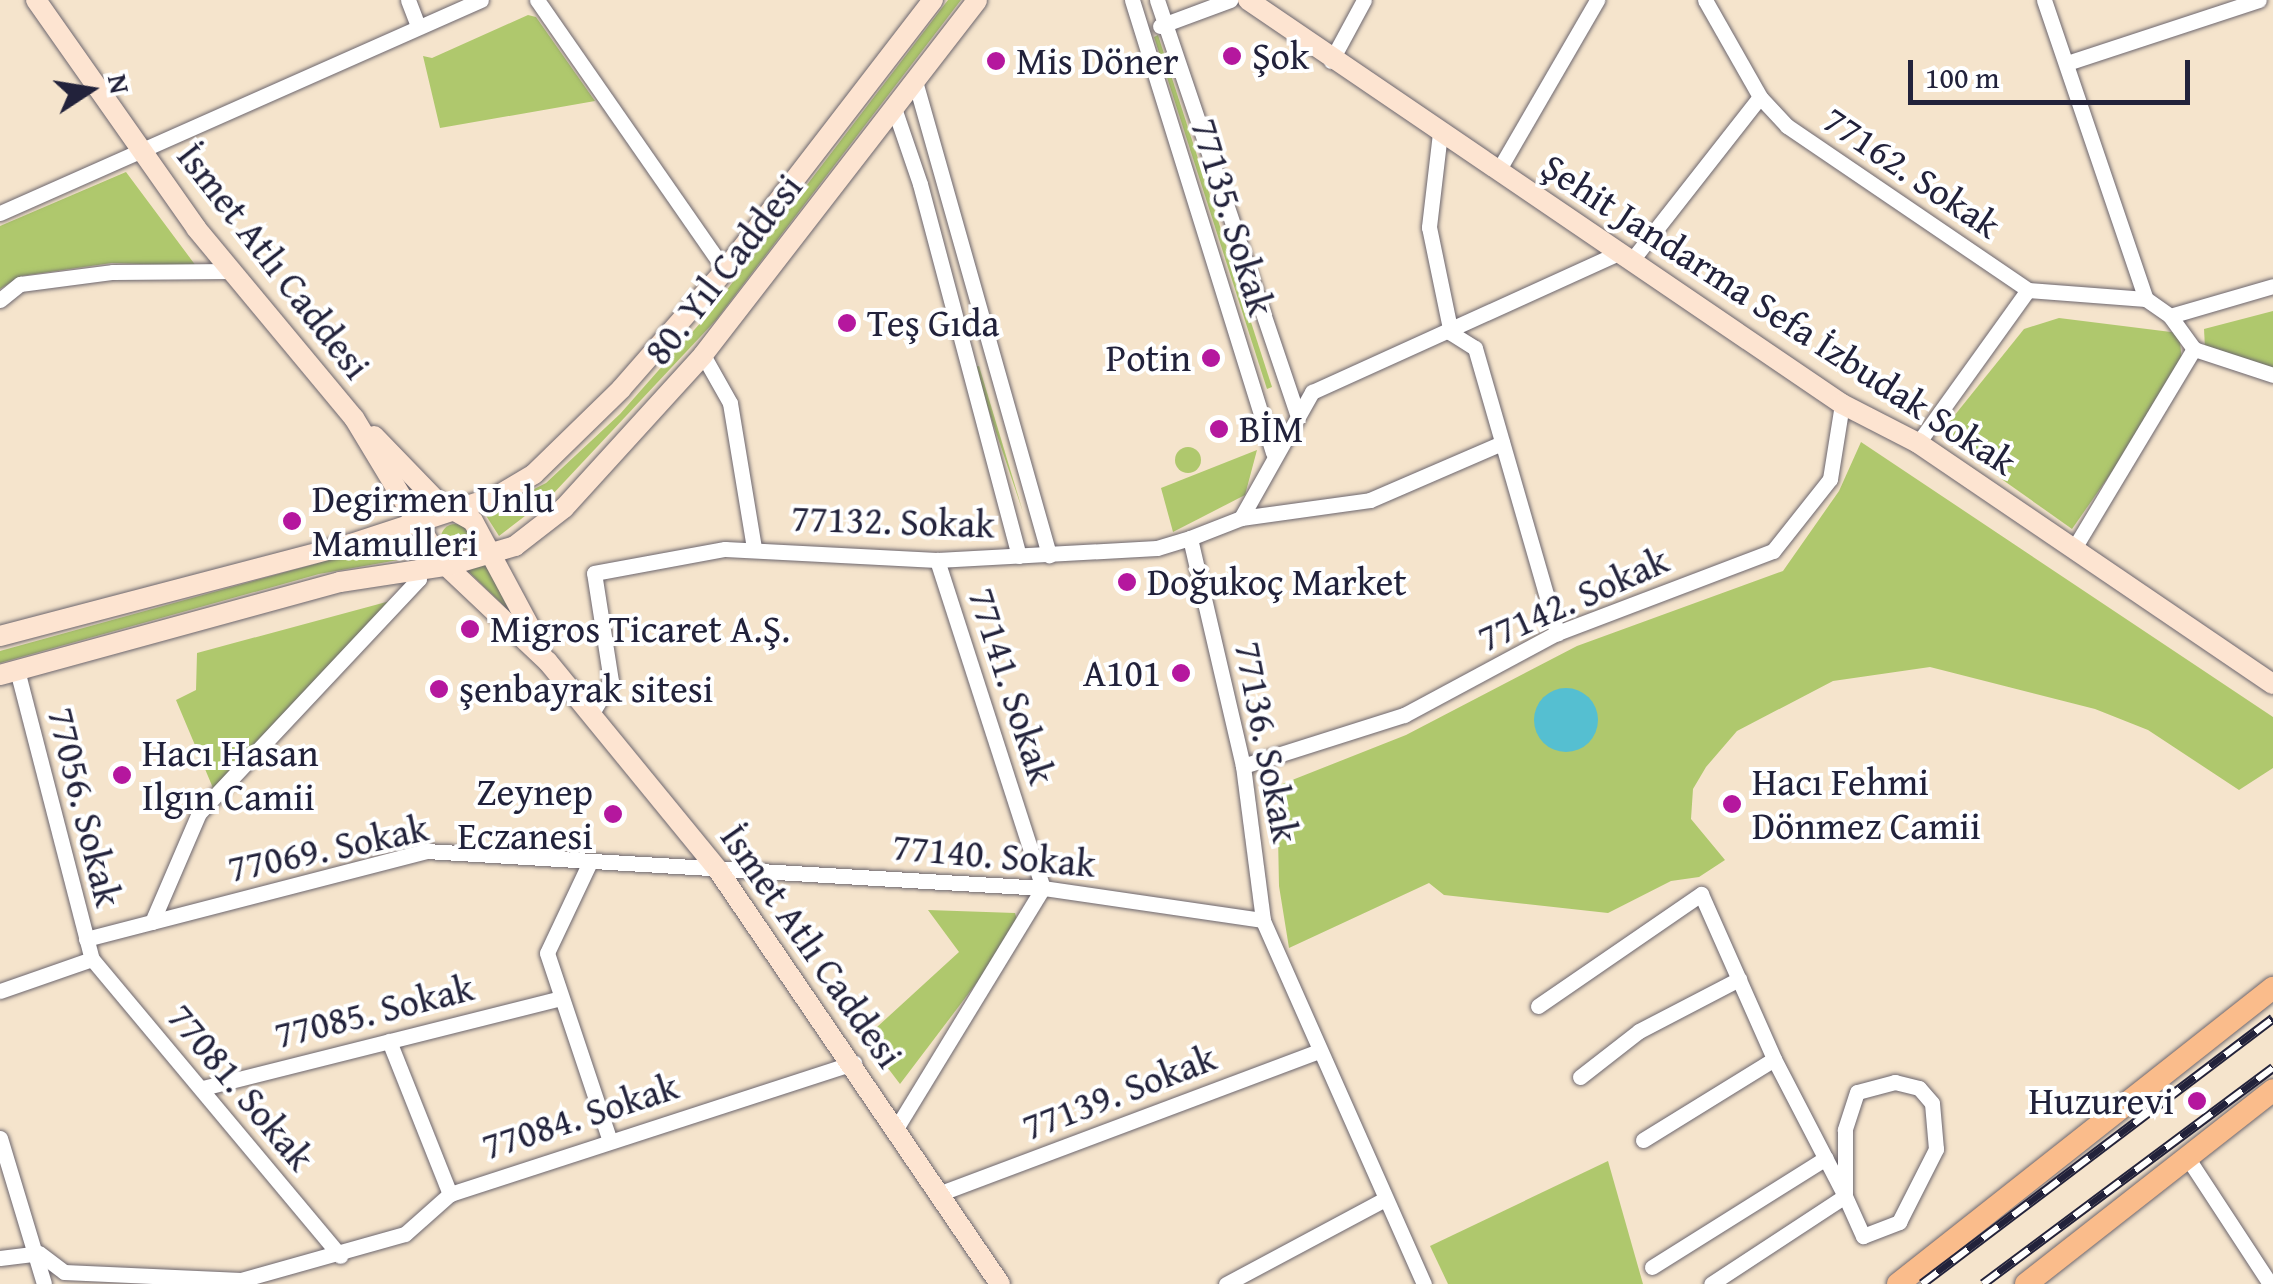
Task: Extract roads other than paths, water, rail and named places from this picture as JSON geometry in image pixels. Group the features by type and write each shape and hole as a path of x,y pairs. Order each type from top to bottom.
{"main road":[{"name":"İsmet Atlı Caddesi","path":"36,0 231,271 354,418 452,510 474,521 495,551 548,662"},
{"name":"80. Yıl Caddesi","path":"416,520 497,496 534,474 621,389 725,270 933,0"},
{"name":"80. Yıl Caddesi","path":"451,565 514,546 564,508 703,355 977,0"},
{"name":"Şehit Jandarma Sefa İzbudak Sokak","path":"1248,0 1331,61 1842,404 1918,443 2073,550 2271,677"},
{"name":"İsmet Atlı Caddesi","path":"354,418 439,559 451,565 548,662 718,870 854,1063 1000,1284"},
{"path":"0,636 351,544 416,520"},
{"path":"8,673 340,582 418,567 451,565"},
{"path":"1898,1284 2273,988"},
{"path":"2026,1284 2273,1090"}],"street":[{"path":"408,0 418,26"},
{"path":"0,213 481,0"},
{"path":"537,0 725,270"},
{"name":"77135. Sokak","path":"1132,0 1273,453"},
{"name":"77135. Sokak","path":"1157,0 1297,414"},
{"path":"1142,32 1230,0"},
{"path":"1331,61 1364,0"},
{"path":"1498,171 1597,0"},
{"name":"77162. Sokak","path":"1704,0 1760,97 1786,126 2028,290 2146,299"},
{"path":"2044,0 2146,299 2170,316 2194,350 2273,375"},
{"path":"2067,63 2259,0"},
{"path":"916,81 1049,554"},
{"path":"1241,518 1273,453 1312,392 1626,256 1760,97"},
{"path":"894,108 920,184 1019,556"},
{"path":"1440,132 1429,227 1451,333 1475,348 1557,633"},
{"path":"0,300 20,284 113,272 231,271"},
{"path":"2170,316 2273,286"},
{"path":"1918,443 2028,290"},
{"path":"2073,550 2194,350"},
{"path":"703,355 730,402 754,548"},
{"name":"77142. Sokak","path":"1243,766 1404,715 1557,633 1773,552 1830,479 1842,404"},
{"path":"1190,538 1241,518 1370,500 1502,443"},
{"name":"77132. Sokak","path":"592,713 611,682 594,573 754,548 937,560 1157,548 1190,538"},
{"name":"77136. Sokak","path":"1190,538 1243,766 1262,920 1424,1284"},
{"name":"77141. Sokak","path":"937,560 1043,888"},
{"path":"152,922 199,813 420,579 418,567"},
{"name":"77056. Sokak","path":"8,673 92,960"},
{"name":"77069. Sokak","path":"86,939 426,852 718,870"},
{"path":"589,864 547,953 609,1138"},
{"name":"77140. Sokak","path":"718,870 1043,888 1262,920"},
{"path":"897,1127 1043,888"},
{"path":"1538,1006 1701,894 1774,1058 1864,1236 1899,1222 1936,1149 1932,1104 1919,1088 1894,1082 1856,1092 1845,1130 1845,1196"},
{"path":"0,991 92,960"},
{"name":"77081. Sokak","path":"92,960 340,1256"},
{"path":"1580,1077 1639,1031 1739,979"},
{"name":"77085. Sokak","path":"203,1088 561,998"},
{"path":"389,1041 450,1194"},
{"name":"77139. Sokak","path":"941,1193 1319,1051"},
{"path":"1643,1140 1774,1058"},
{"name":"77084. Sokak","path":"38,1254 64,1272 241,1282 405,1234 450,1194 609,1138 854,1063"},
{"path":"0,1138 44,1284"},
{"path":"2187,1157 2270,1284"},
{"path":"1652,1267 1826,1158"},
{"path":"1711,1284 1845,1196"},
{"path":"1226,1284 1385,1199"},
{"path":"0,1258 38,1254"}],"water":[{"path":"1566,688 1588,698 1598,720 1588,742 1566,752 1544,742 1534,720 1544,698"}],"railway":[{"path":"1922,1284 2273,1019"},
{"path":"1983,1284 2273,1068"}],"place":[{"name":"Şok","path":"1232,56"},
{"name":"Mis Döner","path":"996,61"},
{"name":"Teş Gıda","path":"847,323"},
{"name":"Potin","path":"1211,358"},
{"name":"BİM","path":"1219,429"},
{"name":"Degirmen Unlu Mamulleri","path":"292,521"},
{"name":"Doğukoç Market","path":"1127,582"},
{"name":"Migros Ticaret A.Ş.","path":"470,629"},
{"name":"A101","path":"1181,673"},
{"name":"şenbayrak sitesi","path":"439,689"},
{"name":"Hacı Hasan Ilgın Camii","path":"122,775"},
{"name":"Hacı Fehmi Dönmez Camii","path":"1732,804"},
{"name":"Zeynep Eczanesi","path":"613,814"},
{"name":"Huzurevi","path":"2197,1101"}]}
